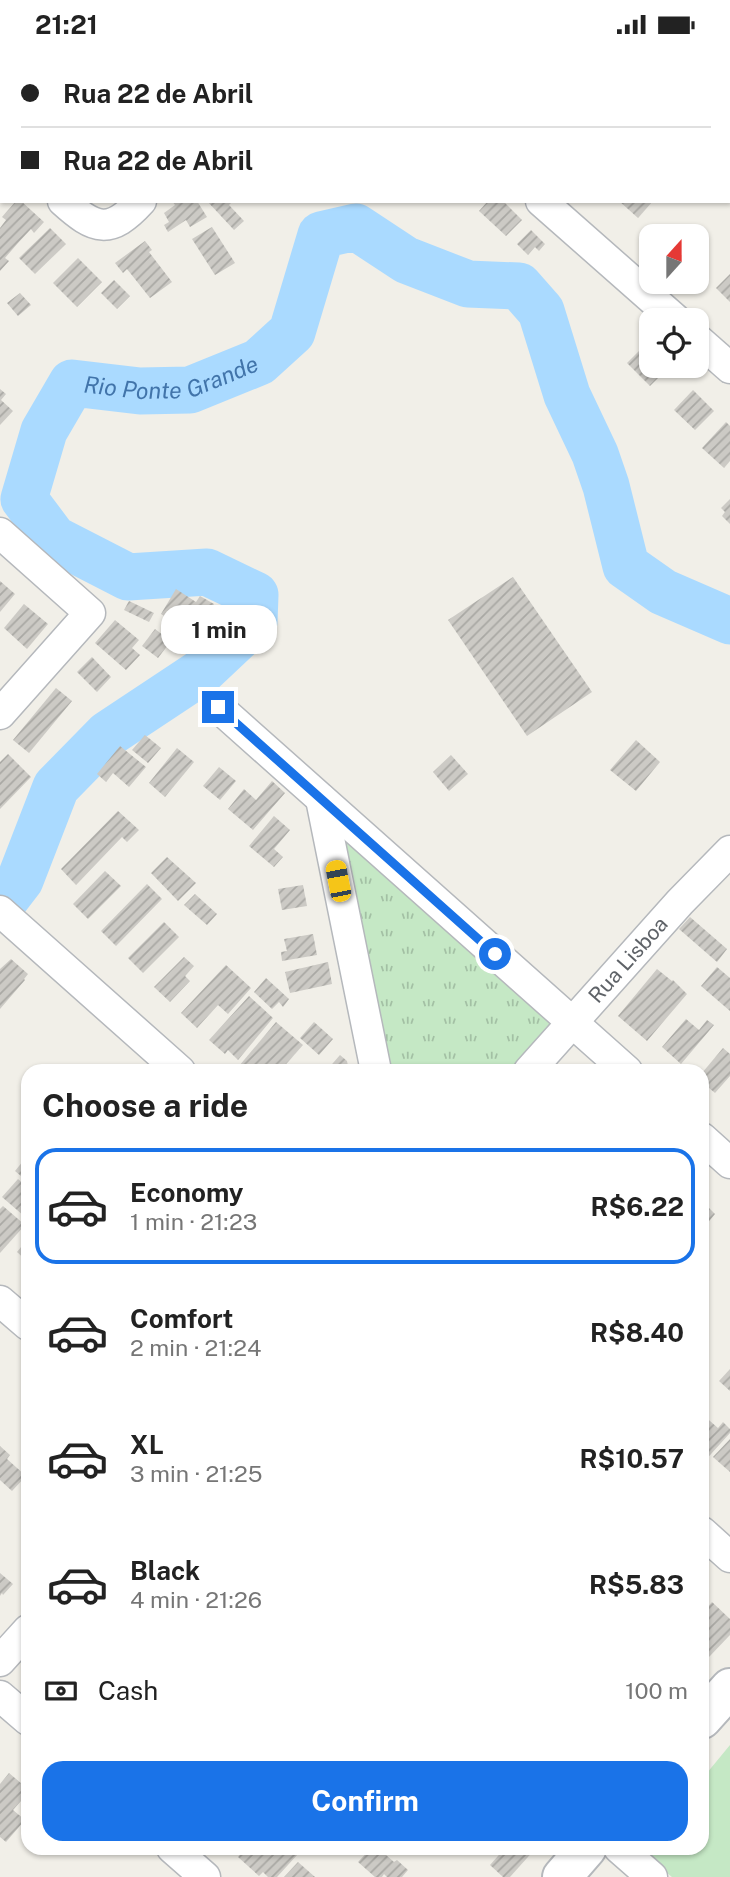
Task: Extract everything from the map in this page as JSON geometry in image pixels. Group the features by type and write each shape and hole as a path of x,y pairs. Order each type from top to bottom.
{"street":[{"path":"65,203 79,215 106,225 119,222 139,203"},
{"path":"543,203 662,308"},
{"path":"709,349 730,368"},
{"path":"0,533 90,613 0,714"},
{"path":"218,707 618,1064"},
{"path":"321,799 375,1064"},
{"name":"Rua Lisboa","path":"535,1064 680,902 730,851"},
{"path":"8,919 172,1064"},
{"path":"709,1144 730,1163"},
{"path":"0,1300 21,1319"},
{"path":"709,1538 730,1557"},
{"path":"0,1661 21,1638"},
{"path":"709,1711 730,1688"},
{"path":"0,1696 21,1714"},
{"path":"180,1855 205,1877"},
{"path":"562,1877 581,1855"},
{"path":"627,1855 652,1877"}],"green space":[{"path":"321,799 572,1023 535,1064 375,1064"},
{"path":"730,1745 730,1877 672,1877 646,1855 709,1855 709,1770"}],"building":[{"path":"14,203 23,203 44,222 34,233 31,229 18,243 5,258 9,261 0,271 0,228 6,220 2,217"},
{"path":"174,203 198,203 207,217 190,227 186,220 168,232 164,225 169,222 164,213 175,205"},
{"path":"209,203 231,203 229,205 244,221 234,230"},
{"path":"486,203 505,203 522,220 506,236 479,211"},
{"path":"621,203 651,203 638,218"},
{"path":"212,227 235,263 215,275 192,239"},
{"path":"50,228 66,244 35,274 19,258"},
{"path":"531,230 545,244 539,251 535,247 528,255 517,244"},
{"path":"145,241 152,250 149,252 172,282 150,298 127,269 123,273 115,263"},
{"path":"78,258 102,282 77,307 53,283"},
{"path":"730,274 730,302 716,288"},
{"path":"114,280 130,296 117,309 101,293"},
{"path":"20,293 31,305 18,316 7,303"},
{"path":"639,351 639,375 627,363"},
{"path":"642,378 658,378 650,386"},
{"path":"0,389 6,394 1,400 13,411 0,425"},
{"path":"693,390 714,411 695,430 674,410"},
{"path":"726,422 730,426 730,461 724,468 702,448"},
{"path":"730,499 730,524 722,516 725,512 721,508"},
{"path":"513,577 592,692 527,736 448,620"},
{"path":"0,581 15,594 0,612"},
{"path":"176,589 196,602 200,596 214,604 195,635 161,614"},
{"path":"129,601 154,613 149,622 124,610"},
{"path":"24,604 48,624 27,649 4,628"},
{"path":"115,620 139,640 132,648 140,655 126,670 95,643"},
{"path":"155,629 171,641 158,658 142,646"},
{"path":"92,657 111,677 97,692 77,672"},
{"path":"56,688 72,701 29,753 13,740"},
{"path":"145,735 161,748 148,763 132,750"},
{"path":"636,740 660,762 636,791 610,770"},
{"path":"120,746 146,767 129,787 113,773 106,782 97,774"},
{"path":"177,748 194,762 165,797 149,783"},
{"path":"8,754 31,777 0,809 0,762"},
{"path":"451,755 468,774 449,791 433,772"},
{"path":"219,767 236,781 220,800 203,786"},
{"path":"272,781 285,793 253,830 228,809 244,789 256,800"},
{"path":"118,811 139,830 127,842 122,837 76,885 61,869"},
{"path":"274,816 290,830 274,849 283,857 274,867 249,846"},
{"path":"167,857 196,883 178,901 151,873"},
{"path":"105,871 121,886 88,919 73,904"},
{"path":"147,884 162,899 116,946 101,931"},
{"path":"303,885 307,906 282,910 278,889"},
{"path":"195,894 217,914 207,925 184,905"},
{"path":"690,917 727,949 717,962 679,929"},
{"path":"164,922 179,937 143,973 128,958"},
{"path":"313,934 317,955 282,961 281,952 287,951 284,939"},
{"path":"184,957 194,966 185,976 190,981 170,1002 154,987"},
{"path":"11,959 28,974 0,1009 0,969"},
{"path":"328,962 332,984 290,993 285,972"},
{"path":"226,965 251,988 228,1014 218,1005 197,1028 181,1013"},
{"path":"717,967 730,978 730,1011 701,986"},
{"path":"657,969 687,994 647,1041 618,1016"},
{"path":"266,978 289,999 283,1007 279,1002 272,1009 254,992"},
{"path":"249,996 273,1018 238,1060 228,1050 225,1054 209,1040"},
{"path":"686,1019 699,1030 707,1020 714,1025 681,1064 662,1047"},
{"path":"276,1022 303,1045 286,1064 241,1064"},
{"path":"314,1022 333,1039 319,1055 300,1038"},
{"path":"723,1048 730,1054 730,1076 715,1093 709,1088 709,1065"},
{"path":"340,1055 348,1064 332,1064"},
{"path":"21,1164 21,1176 15,1171"},
{"path":"18,1179 21,1182 21,1213 2,1197"},
{"path":"3,1206 21,1222 21,1229 0,1253 0,1209"},
{"path":"709,1208 715,1214 709,1221"},
{"path":"730,1369 730,1391 719,1381"},
{"path":"709,1420 718,1428 723,1422 730,1429 730,1433 709,1456"},
{"path":"730,1439 730,1472 713,1457"},
{"path":"0,1446 10,1455 7,1459 21,1472 21,1481 12,1491 0,1480"},
{"path":"0,1573 13,1584 0,1596"},
{"path":"712,1602 730,1619 730,1635 709,1657 709,1606"},
{"path":"9,1773 21,1783 21,1801 13,1810 21,1817 21,1825 6,1842 0,1837 0,1784"},
{"path":"297,1855 277,1877 268,1877 263,1872 259,1876 238,1857"},
{"path":"364,1855 386,1855 408,1870 402,1877 387,1877 384,1874 382,1877 375,1877 358,1862"},
{"path":"499,1855 530,1855 510,1877 503,1877 490,1865"},
{"path":"298,1862 315,1877 284,1877"}],"waterway":[{"name":"Rio Ponte Grande","path":"0,906 20,880 56,787 108,734 200,673 254,622 255,595 207,572 128,577 54,539 24,499 44,431 72,383 140,391 190,390 259,362 292,332 321,235 356,227 406,260 468,284 519,286 541,311 567,395 595,454 606,486 626,566 663,592 730,621"}],"route":[{"path":"218,707 495,954"}]}
